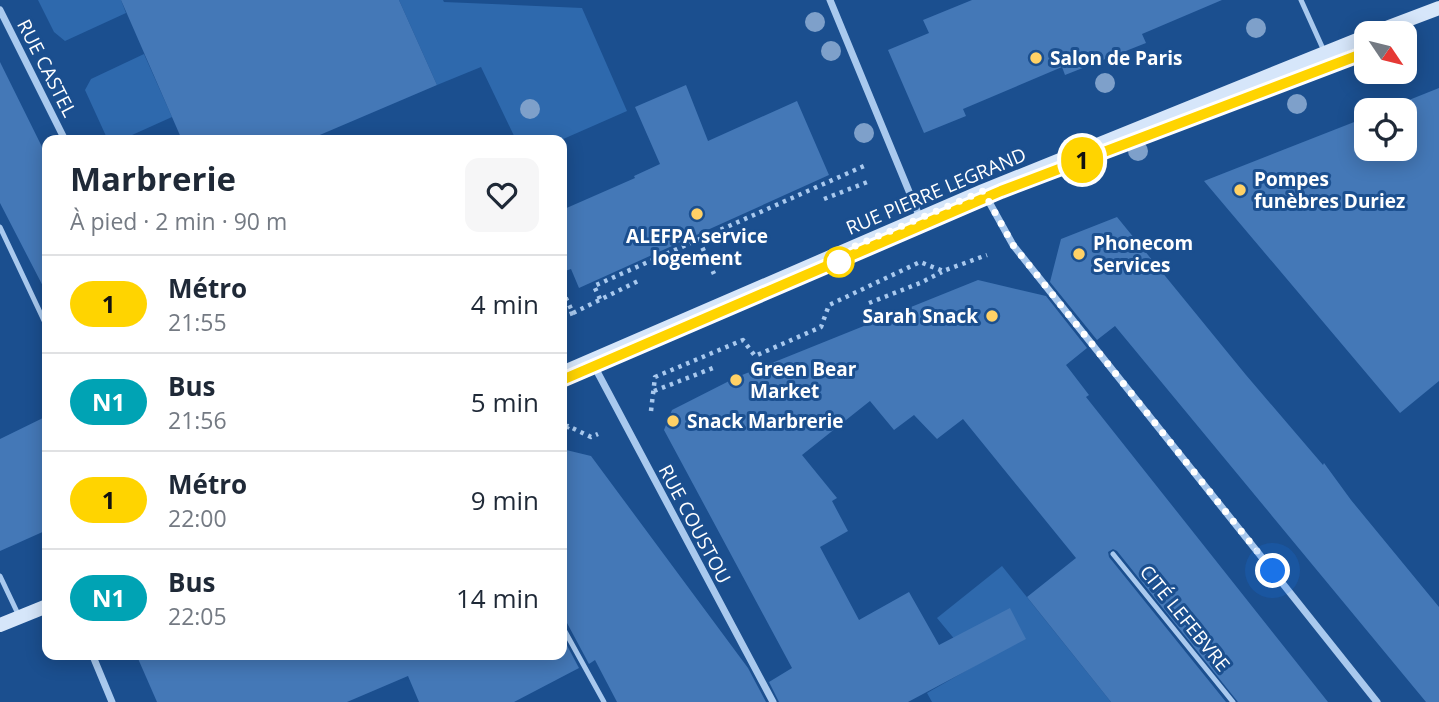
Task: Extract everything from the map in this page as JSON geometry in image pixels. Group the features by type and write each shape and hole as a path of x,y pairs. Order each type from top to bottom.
{"main road":[{"path":"1405,21 1439,8"},
{"name":"RUE PIERRE LEGRAND","path":"567,371 983,191 1354,41"},
{"path":"0,625 42,608"}],"street":[{"path":"830,0 920,218"},
{"name":"RUE CASTEL","path":"0,10 62,135"},
{"path":"983,191 1013,245 1377,702"},
{"name":"RUE COUSTOU","path":"590,360 773,702"},
{"path":"94,660 112,702"}],"lane":[{"path":"1301,0 1325,53"},
{"path":"0,227 42,316"},
{"name":"CITÉ LEFEBVRE","path":"1113,554 1233,702"},
{"path":"0,576 19,617"},
{"path":"567,635 604,702"}],"path":[{"path":"600,299 594,286 864,166"},
{"path":"824,200 870,181"},
{"path":"869,303 1013,245"},
{"path":"567,428 590,437 623,424 653,411 655,377 743,340 755,356 821,327 829,305 920,262 943,271"},
{"path":"567,315 640,280"},
{"path":"567,300 573,313"},
{"path":"654,391 713,368"}],"shaded area":[{"path":"38,0 121,0 126,13 65,41 54,32"},
{"path":"399,0 582,8 627,111 567,137 567,135 514,135 481,67 437,85"},
{"path":"144,54 172,117 132,135 106,135 85,90 91,79"},
{"path":"1002,566 1111,702 932,702 927,693 976,665 937,618"}],"building":[{"path":"121,0 399,0 437,85 320,135 180,135"},
{"path":"972,0 1222,0 1142,34 1146,43 1065,75 1062,67 963,109 966,116 924,133 888,50 929,33 923,20"},
{"path":"0,62 42,147 42,284 0,203"},
{"path":"686,85 708,141 797,101 829,175 579,288 571,269 567,270 567,208 660,164 635,107"},
{"path":"1439,88 1439,381 1400,413 1204,181 1354,122 1354,161 1417,161 1417,98 1414,98"},
{"path":"1117,217 1246,375 1323,465 1324,463 1439,607 1439,702 1426,702 1115,326 1097,340 1050,282 1061,239"},
{"path":"978,280 1046,296 1087,348 1066,365 1089,395 1086,397 1328,702 1238,702 1113,549 1108,552 1109,557 1226,702 1111,702 1027,597 1076,558 963,419 937,439 914,415 894,430 870,401 802,455 837,498 832,501 848,531 820,547 859,620 909,592 939,645 1010,608 1026,639 908,702 779,702 769,682 792,668 664,430 672,410 737,377"},
{"path":"42,418 42,532 0,551 0,439"},
{"path":"567,450 591,456 748,668 766,702 617,702 595,660 589,664 567,623"},
{"path":"567,645 579,668 514,702 419,702 408,676 347,702 157,702 139,660 567,660"}],"metro line":[{"name":"1","path":"567,378 1001,191 1354,57"}],"place":[{"name":"Salon de Paris","path":"1036,58"},
{"name":"Pompes funèbres Duriez","path":"1240,190"},
{"name":"ALEFPA service logement","path":"697,214"},
{"name":"Phonecom Services","path":"1079,254"},
{"name":"Sarah Snack","path":"992,316"},
{"name":"Green Bear Market","path":"736,380"},
{"name":"Snack Marbrerie","path":"673,421"}],"route":[{"path":"839,262 830,257 983,191 1013,245 1273,571"}]}
